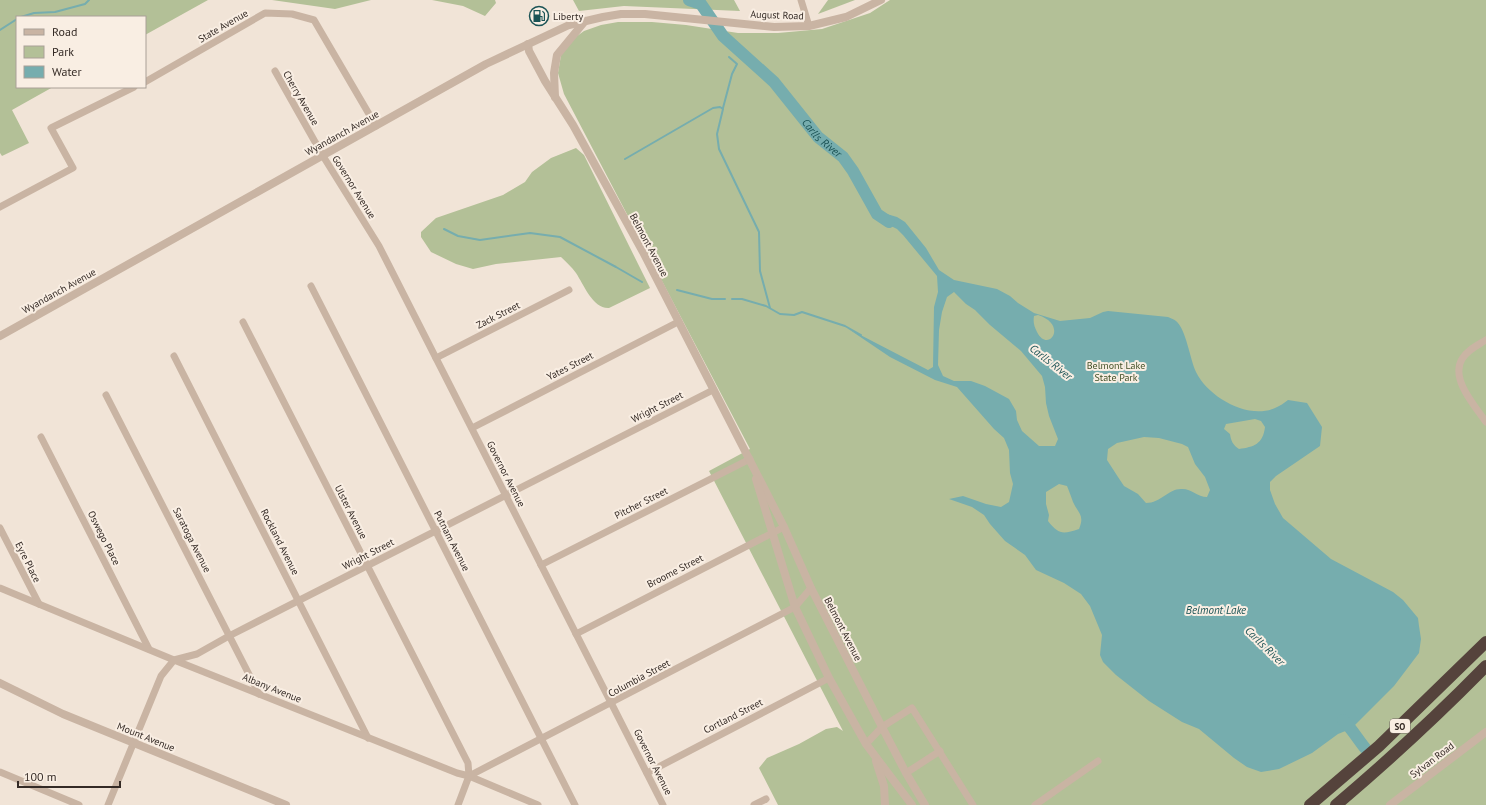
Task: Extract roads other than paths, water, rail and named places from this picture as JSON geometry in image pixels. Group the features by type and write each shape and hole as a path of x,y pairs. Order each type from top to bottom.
{"highway":[{"path":"1465,662 1486,633"},
{"name":"SO","path":"1310,805 1379,746 1486,642"},
{"name":"SO","path":"1336,805 1389,759 1486,666"}],"street":[{"path":"801,0 809,26"},
{"name":"August Road","path":"714,21 774,26 809,26 846,17 881,0"},
{"name":"State Avenue","path":"146,81 265,13 292,14 314,20 376,126"},
{"name":"Wyandanch Avenue","path":"0,336 486,64 569,25 621,14 644,14 714,21"},
{"path":"556,100 554,73 557,55 585,21"},
{"name":"Belmont Avenue","path":"528,44 529,51 556,100 573,125 642,252 750,459 812,588 882,727 924,805"},
{"name":"Cherry Avenue","path":"275,71 322,156"},
{"path":"0,207 73,168 51,128 132,88"},
{"name":"Governor Avenue","path":"322,156 378,246 663,805"},
{"name":"Putnam Avenue","path":"311,286 575,805"},
{"name":"Zack Street","path":"436,358 569,290"},
{"name":"Ulster Avenue","path":"243,322 468,764 469,776"},
{"name":"Yates Street","path":"472,428 678,322"},
{"path":"1486,340 1469,351 1462,359 1458,368 1459,379 1482,412 1486,422"},
{"name":"Rockland Avenue","path":"174,356 368,738"},
{"name":"Wright Street","path":"174,660 197,654 229,636 713,390"},
{"name":"Saratoga Avenue","path":"106,395 259,694"},
{"name":"Oswego Place","path":"41,437 149,649"},
{"name":"Belmont Avenue","path":"750,459 795,607 829,678 866,744 912,805"},
{"name":"Pitcher Street","path":"541,565 750,459"},
{"name":"Broome Street","path":"576,634 784,527"},
{"name":"Eyre Place","path":"0,528 39,604"},
{"name":"Albany Avenue","path":"0,588 174,660 457,773 469,776 538,805"},
{"name":"Columbia Street","path":"469,776 611,704 795,607 812,588"},
{"path":"108,805 161,676 174,660"},
{"name":"Cortland Street","path":"646,772 829,678"},
{"name":"Mount Avenue","path":"0,683 63,714 286,805"},
{"path":"866,744 882,727 912,708 973,805"},
{"name":"Sylvan Road","path":"1392,803 1486,732"},
{"path":"894,782 940,751"},
{"path":"874,755 884,786 885,805"},
{"path":"1035,805 1098,761"},
{"path":"0,772 74,804"},
{"path":"458,805 469,776"},
{"path":"754,805 766,799"}],"water":[{"name":"Belmont Lake","path":"880,212 897,217 905,222 926,248 939,270 954,280 997,289 1010,296 1034,313 1060,321 1090,318 1108,311 1168,317 1176,321 1188,345 1196,372 1210,390 1219,398 1230,404 1253,411 1264,411 1277,407 1288,400 1307,403 1322,427 1320,446 1276,476 1270,482 1270,490 1275,504 1283,518 1331,559 1393,592 1403,600 1418,618 1421,639 1419,653 1394,686 1355,725 1356,730 1352,733 1348,730 1338,734 1312,753 1279,769 1261,772 1247,767 1199,729 1182,722 1149,701 1116,675 1103,662 1100,655 1102,635 1090,606 1081,594 1064,583 1036,570 1025,555 1005,541 984,515 972,507 949,499 963,496 986,504 1001,507 1009,502 1013,484 1010,473 1009,450 1004,438 994,429 957,387 935,380 890,357 847,328 928,370 933,367 934,307 938,292 937,276 897,229 874,216","holes":["954,292 1021,351 1042,376 1049,416 1058,439 1055,446 1039,446 1022,431 1017,420 1016,411 1009,399 985,386 971,381 954,381 943,376 938,365 939,330 942,312 947,297","1038,315 1052,325 1054,331 1053,336 1050,339 1046,340 1041,338 1034,324 1034,316","1255,419 1261,421 1265,427 1264,433 1257,444 1239,449 1233,443 1230,434 1224,429 1226,424","1144,437 1159,438 1182,444 1188,447 1195,464 1205,477 1210,490 1207,497 1181,489 1172,491 1156,501 1146,503 1138,494 1124,486 1107,460 1108,449 1117,443","1059,484 1067,486 1081,517 1079,529 1069,532 1062,532 1055,529 1048,521 1049,515 1046,504 1046,492"]}],"waterway":[{"path":"24,16 34,13 55,12 85,4 89,0"},
{"name":"Carlls River","path":"689,0 701,4 723,36 774,82 818,137 843,157 853,171 877,214 889,222"},
{"path":"0,30 16,20"},
{"path":"723,108 732,74 737,64 729,57"},
{"path":"625,159 713,108 720,107 723,109 717,134 719,149 759,232 760,271 770,308"},
{"path":"444,229 458,236 480,240 530,233 560,237 642,282"},
{"path":"677,290 712,299 725,299"},
{"path":"732,299 742,299 766,306 780,314 794,315 802,312 845,326 861,335"},
{"name":"Carlls River","path":"1343,720 1365,748"}],"place":[{"name":"Liberty","path":"539,16"}],"park label":[{"name":"Belmont Lake State Park","path":"1116,370"}]}
